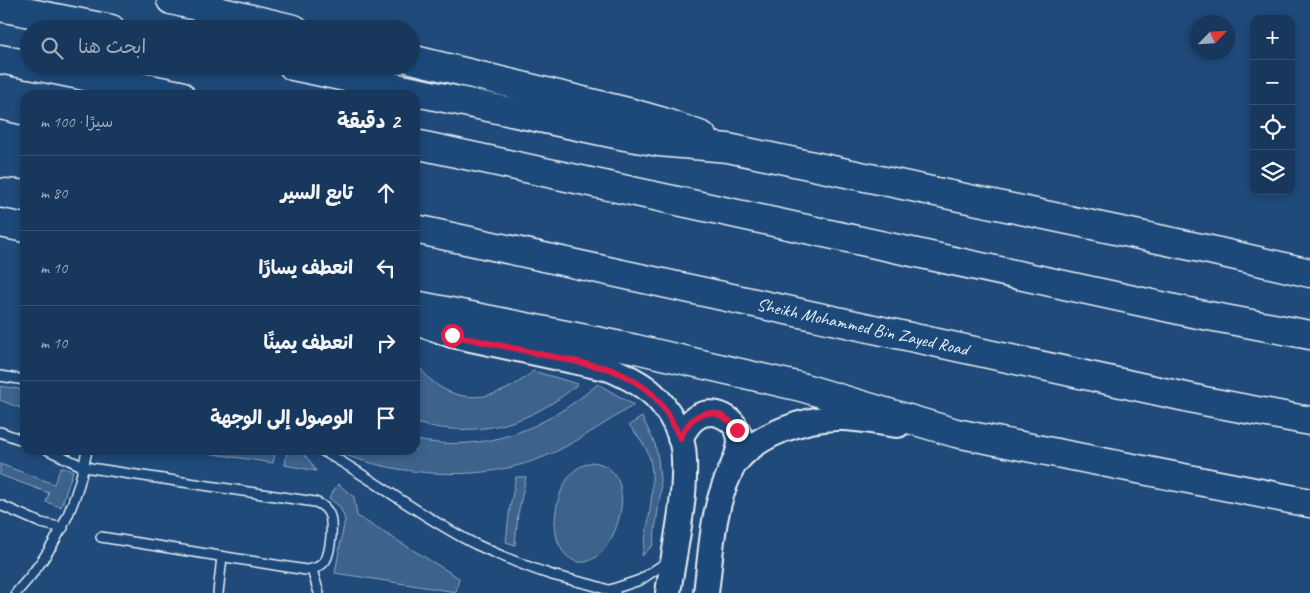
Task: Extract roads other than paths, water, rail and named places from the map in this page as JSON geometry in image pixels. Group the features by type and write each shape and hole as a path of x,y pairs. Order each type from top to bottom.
{"highway":[{"path":"171,0 256,20"},
{"path":"0,7 66,20"},
{"path":"0,59 20,63"},
{"path":"420,61 663,122 728,148"},
{"path":"80,75 155,90"},
{"path":"336,75 407,90"},
{"path":"420,93 624,136 659,142 728,148 1310,273"},
{"path":"0,135 20,140"},
{"path":"420,145 1193,313 1310,335"},
{"path":"0,162 20,164"},
{"path":"0,223 20,227"},
{"name":"Sheikh Mohammed Bin Zayed Road","path":"420,230 1204,401 1310,421"},
{"path":"1210,250 1310,256"},
{"path":"420,306 636,349 801,387 956,433 1310,503"}],"street":[{"path":"420,324 452,335 610,369 634,379 654,395 670,415 680,438 684,458 683,483 668,593"},
{"path":"680,438 695,418 704,414 714,413 724,416 732,422 740,440 739,450 723,487 717,513 706,593"},
{"path":"734,463 757,443 782,429 811,420 841,418 956,433"}],"lane":[{"path":"0,376 20,379"},
{"path":"0,432 20,439"},
{"path":"59,455 84,467 321,504 330,512 332,518 329,553 322,564 312,570 101,537"},
{"path":"16,593 46,557 63,528 76,498 86,455"},
{"path":"330,455 437,523 473,543 549,574 613,592 640,580 672,558"},
{"path":"0,505 41,523 63,528"},
{"path":"218,593 222,557"},
{"path":"312,570 319,593"}]}
